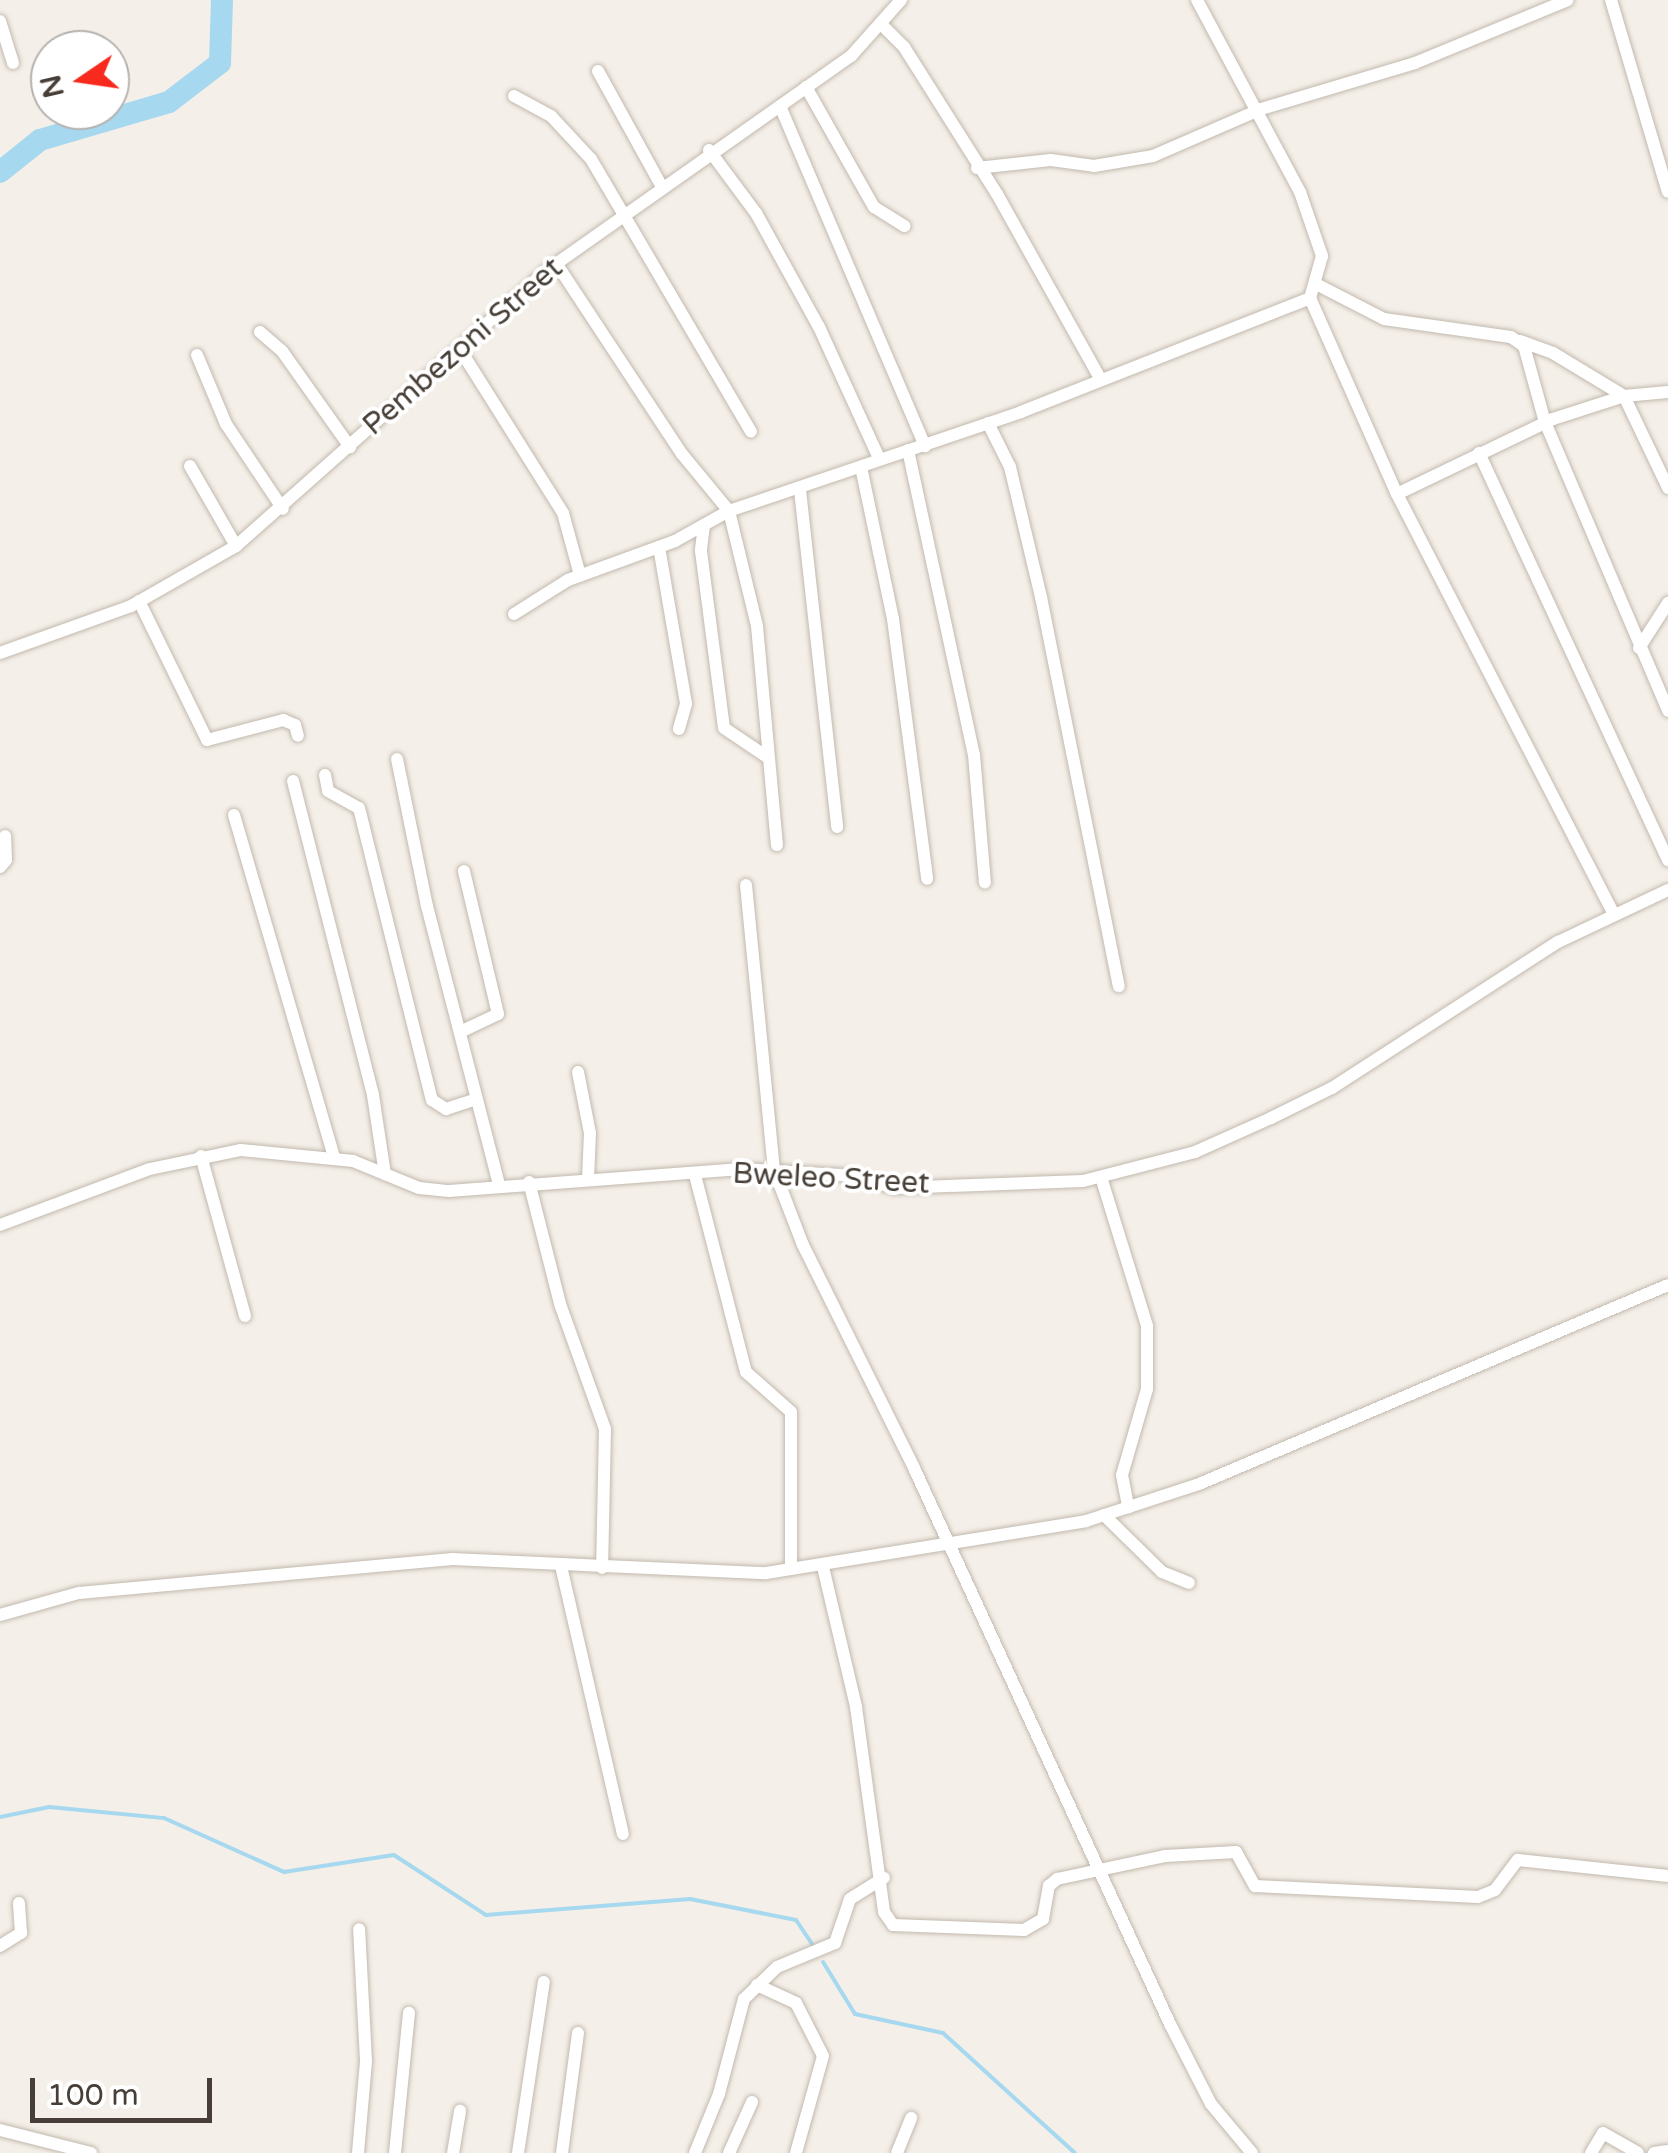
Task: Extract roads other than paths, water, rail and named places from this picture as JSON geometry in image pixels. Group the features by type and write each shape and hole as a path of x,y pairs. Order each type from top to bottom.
{"street":[{"name":"Pembezoni Street","path":"0,653 139,601 236,546 461,352 556,263 709,150 806,87 881,24 901,0"},
{"path":"514,614 580,575 659,547 729,511 988,423 1310,298 1322,256 1300,192 1261,109 1197,0"},
{"path":"978,168 1050,160 1124,164 1261,109 1415,63 1568,0"},
{"path":"1612,0 1668,192"},
{"path":"0,21 13,63"},
{"path":"881,24 912,59 1100,378"},
{"path":"598,71 661,184"},
{"path":"806,87 874,207 905,226"},
{"path":"514,96 570,132 626,211 751,432"},
{"path":"780,106 925,446"},
{"path":"709,150 756,214 820,327 879,458"},
{"path":"556,263 672,441 729,511 757,626 777,845"},
{"path":"1316,284 1398,323 1518,340 1553,353 1624,396 1668,488"},
{"path":"1310,298 1397,494 1614,914"},
{"path":"260,332 282,350 350,448"},
{"path":"1518,340 1539,389 1545,422 1668,711"},
{"path":"461,352 563,513 580,575"},
{"path":"197,355 226,424 283,508"},
{"path":"1397,494 1545,422 1624,396 1668,392"},
{"path":"988,423 1010,467 1041,597 1119,986"},
{"path":"908,450 974,755 985,883"},
{"path":"1479,453 1668,860"},
{"path":"190,466 236,546"},
{"path":"861,467 893,619 927,878"},
{"path":"800,490 837,828"},
{"path":"704,525 702,551 724,728 767,756"},
{"path":"659,547 686,704 680,729"},
{"path":"139,601 206,740 283,720 295,725 298,736"},
{"path":"1639,648 1668,603"},
{"path":"397,760 499,1184"},
{"path":"325,775 328,791 359,808 432,1100 446,1109 476,1098"},
{"path":"293,781 374,1095 385,1174"},
{"path":"234,815 334,1158"},
{"path":"0,867 6,860 5,836"},
{"path":"460,1032 498,1014 464,872"},
{"path":"746,885 774,1170 836,1320 914,1468 1198,2080 1252,2153"},
{"name":"Bweleo Street","path":"0,1225 201,1156 241,1150 334,1158 434,1190 774,1170 858,1176 894,1188 1101,1177 1195,1152 1332,1088 1558,942 1668,890"},
{"path":"578,1072 590,1133 588,1178"},
{"path":"201,1156 245,1316"},
{"path":"695,1175 746,1372 791,1412 792,1570"},
{"path":"1101,1177 1147,1326 1146,1389 1122,1475 1128,1507"},
{"path":"529,1182 560,1304 605,1429 602,1568"},
{"path":"0,1615 79,1593 219,1576 452,1558 602,1568 792,1570 1104,1515 1394,1404 1668,1285"},
{"path":"1104,1515 1162,1572 1189,1584"},
{"path":"561,1566 623,1834"},
{"path":"823,1566 850,1674 884,1878 884,1912 893,1925 1010,1932 1043,1919 1049,1886 1057,1878 1100,1866 1236,1852 1255,1886 1478,1896 1495,1890 1518,1860 1668,1876"},
{"path":"695,2153 720,2094 740,2006 777,1967 835,1943 850,1900 884,1878"},
{"path":"0,1946 21,1933 19,1903"},
{"path":"358,2153 366,2061 359,1929"},
{"path":"518,2153 544,1982"},
{"path":"757,1985 796,2004 821,2046 822,2072 796,2153"},
{"path":"395,2153 408,2014"},
{"path":"562,2153 578,2033"},
{"path":"729,2153 752,2102"},
{"path":"453,2153 460,2112"},
{"path":"897,2153 911,2118"},
{"path":"0,2130 91,2153"},
{"path":"1590,2153 1602,2133 1638,2153"},
{"path":"1654,2153 1668,2151"}],"waterway":[{"path":"0,172 40,140 169,102 220,63 222,0"},
{"path":"0,1817 49,1807 164,1818 284,1872 394,1855 486,1915 690,1899 796,1920 812,1944"},
{"path":"823,1962 855,2014 943,2033 1075,2153"}]}
